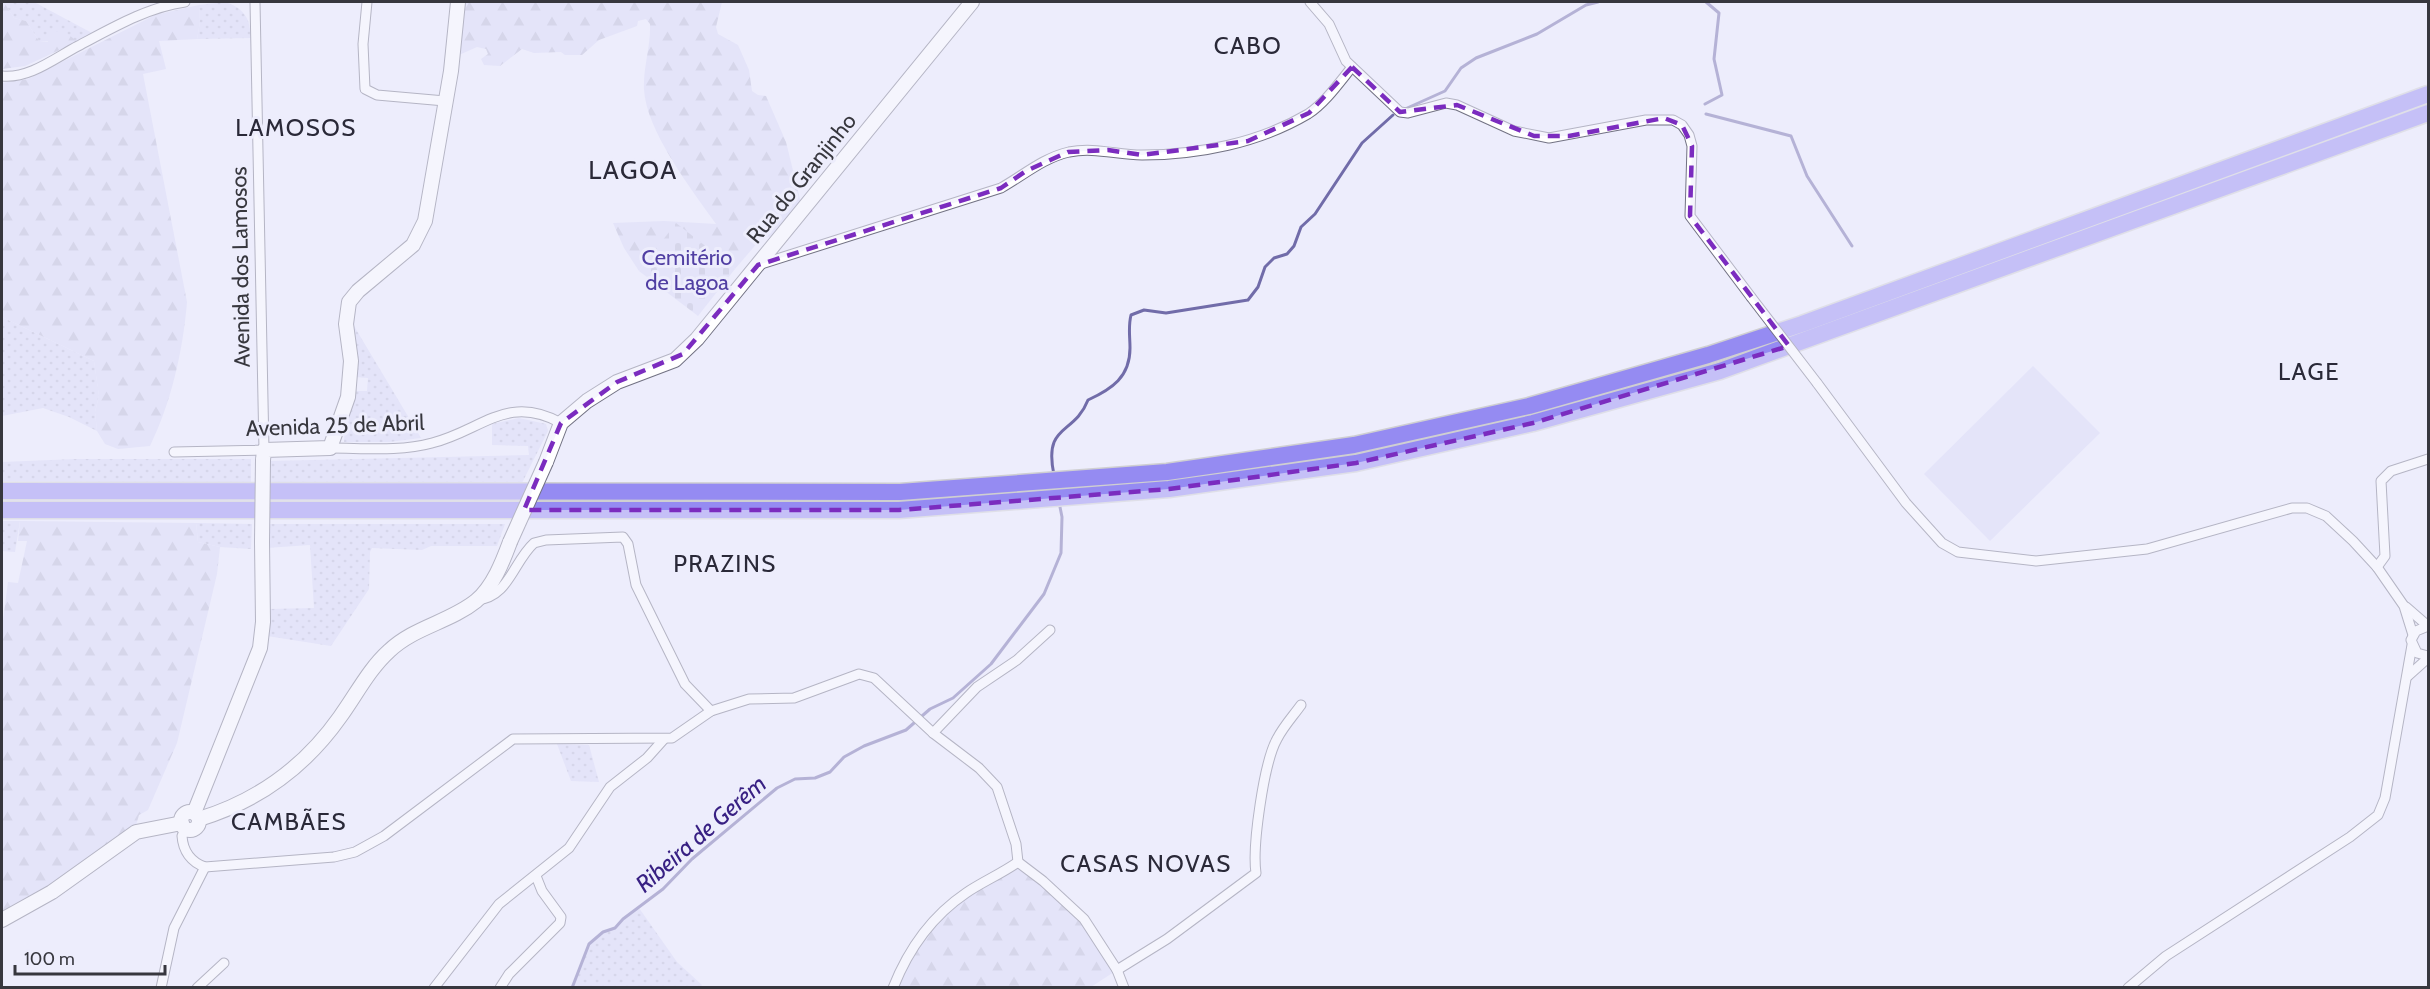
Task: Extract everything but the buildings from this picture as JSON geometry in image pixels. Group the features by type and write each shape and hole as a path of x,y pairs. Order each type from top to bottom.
{"highway":[{"path":"2,491 900,492 1167,472 1354,445 1529,406 1707,355 1802,324 2428,94"},
{"path":"2,510 899,510 1169,489 1356,463 1533,423 1720,371 2428,113"}],"street":[{"path":"2,76 30,72 139,16 172,3 185,2"},
{"path":"244,2 255,3"},
{"path":"367,2 363,44 365,89 377,96 446,101"},
{"path":"330,448 348,397 351,361 346,324 349,302 358,291 413,245 421,234 425,221 456,38 458,2"},
{"name":"Rua do Granjinho","path":"561,423 587,401 617,382 667,363 683,354 972,2"},
{"path":"1310,2 1329,24 1342,53 1352,68 1400,112 1408,113 1446,103 1457,105 1500,126 1549,138 1664,118 1682,125 1689,135 1692,146 1690,216 1906,503 1942,543 1958,552 2036,561 2147,549 2292,508 2307,508 2326,516 2377,567 2404,606 2428,626"},
{"name":"Avenida dos Lamosos","path":"255,3 264,455"},
{"path":"758,265 1001,188 1026,171 1068,152 1108,150 1142,155 1222,147 1248,141 1309,113 1352,68"},
{"name":"Avenida 25 de Abril","path":"174,452 264,455 330,448 413,447 431,444 488,418 510,412 537,413 561,423"},
{"path":"477,600 493,579 546,462 561,423"},
{"path":"196,816 261,648 264,455"},
{"path":"2377,567 2385,556 2381,480 2391,471 2428,459"},
{"path":"711,711 685,684 636,585 628,544 623,537 539,541 530,546 498,593 488,599 477,600 408,636 388,651 324,739 278,783 246,802 196,816 186,813 182,836 185,849 195,863 205,867 313,860 355,852 384,836 513,739 577,737 664,739 678,736 711,711 750,699 794,698 859,674 874,678 933,733 979,768 997,787 1016,844 1018,862 1043,881 1084,919 1117,970 1124,987"},
{"path":"2404,606 2417,653 2428,657 2408,676"},
{"path":"2128,987 2166,956 2350,837 2378,815 2385,798 2408,676 2412,640 2420,628 2428,626"},
{"path":"933,733 977,687 1017,660 1050,630"},
{"path":"1117,970 1182,929 1256,873 1254,857 1259,809 1276,741 1301,705"},
{"path":"434,987 499,904 536,876 579,836 610,787 647,758 664,739"},
{"path":"2,920 60,887 136,832 184,826"},
{"path":"893,987 901,968 928,926 966,893 1018,862"},
{"path":"161,987 174,928 205,867"},
{"path":"500,987 560,923 561,917 542,891 536,876"},
{"path":"197,987 224,963"}],"highlighted area":[{"path":"1352,67 1400,112 1457,105 1534,136 1569,136 1664,118 1682,125 1692,146 1690,216 1789,346 1533,423 1356,463 1169,489 899,510 524,510 561,423 617,382 683,354 758,265 1001,188 1026,171 1068,152 1108,150 1142,155 1248,141 1309,113"}],"green space":[{"path":"2,2 14,18 26,21 39,41 48,42 47,35 59,32 71,36 77,42 25,66 2,69"},
{"path":"4,2 34,2 92,33 77,42 39,41 26,21 14,18"},
{"path":"224,2 245,14 250,38 197,39 200,22 199,5"},
{"path":"464,2 722,2 716,27 718,34 738,45 749,70 752,91 766,96 786,142 801,203 778,233 759,241 735,269 676,224 639,271 624,248 613,223 664,221 716,224 672,160 661,141 647,105 644,81 650,24 646,19 638,21 637,26 599,40 582,55 565,55 561,52 534,53 522,49 500,66 484,65 481,59 488,54 486,49 477,47 459,55"},
{"path":"199,5 200,22 197,39 159,41 166,69 143,74 187,302 182,339 170,394 150,446 118,449 105,444 97,431 95,412 99,396 94,361 2,317 2,83 28,79 155,15"},
{"name":"Cemitério de Lagoa","path":"676,223 735,269 698,316 639,271"},
{"path":"357,299 354,326 421,438 389,442 344,442 345,425 354,391 367,391 368,378 355,377 351,309"},
{"path":"2,317 94,361 99,396 95,412 97,431 69,417 43,408 2,416"},
{"path":"2033,366 2100,433 1990,541 1924,474"},
{"path":"519,418 546,424 548,431 522,483 268,483 269,461 529,455 528,446 492,445 492,424"},
{"path":"76,459 251,459 251,483 2,481 2,462"},
{"path":"2,521 20,521 15,552 2,551"},
{"path":"20,521 196,523 198,542 220,547 217,574 177,743 148,810 139,815 136,825 63,879 2,913 2,628 8,582 18,583 27,541 18,541"},
{"path":"196,523 252,524 251,549 220,547 198,542"},
{"path":"265,524 505,524 497,546 431,546 422,550 372,548 369,589 331,646 267,636 269,609 314,608 310,545 266,548"},
{"path":"557,744 589,745 599,782 571,781"},
{"path":"1018,862 1073,908 1117,970 1091,987 893,988 928,926 966,893"},
{"path":"639,908 677,962 702,985 700,987 572,987 589,944 603,932 615,928"}],"waterway":[{"name":"Ribeira de Gerêm","path":"1405,109 1445,91 1461,68 1476,58 1537,34 1586,5 1598,2"},
{"path":"1705,104 1722,95 1714,59 1719,13 1706,2"},
{"path":"1706,114 1791,136 1807,176 1852,246"},
{"name":"Ribeira de Gerêm","path":"1054,475 1052,458 1056,438 1075,420 1088,400 1118,381 1127,367 1131,315 1144,310 1166,313 1248,300 1258,287 1265,267 1274,258 1287,254 1294,246 1301,227 1315,214 1362,143 1393,115"},
{"name":"Ribeira de Gerêm","path":"572,988 589,944 603,932 615,928 623,919 663,889 692,859 777,788 795,779 815,778 830,772 844,757 864,746 906,730 930,709 953,698 991,664 1044,594 1061,553 1062,517 1059,502"}],"district":[{"name":"CABO","path":"1248,46"},
{"name":"LAMOSOS","path":"296,128"},
{"name":"LAGOA","path":"633,170"},
{"name":"LAGE","path":"2309,372"},
{"name":"PRAZINS","path":"725,564"},
{"name":"CAMBÃES","path":"289,822"},
{"name":"CASAS NOVAS","path":"1146,864"}]}
